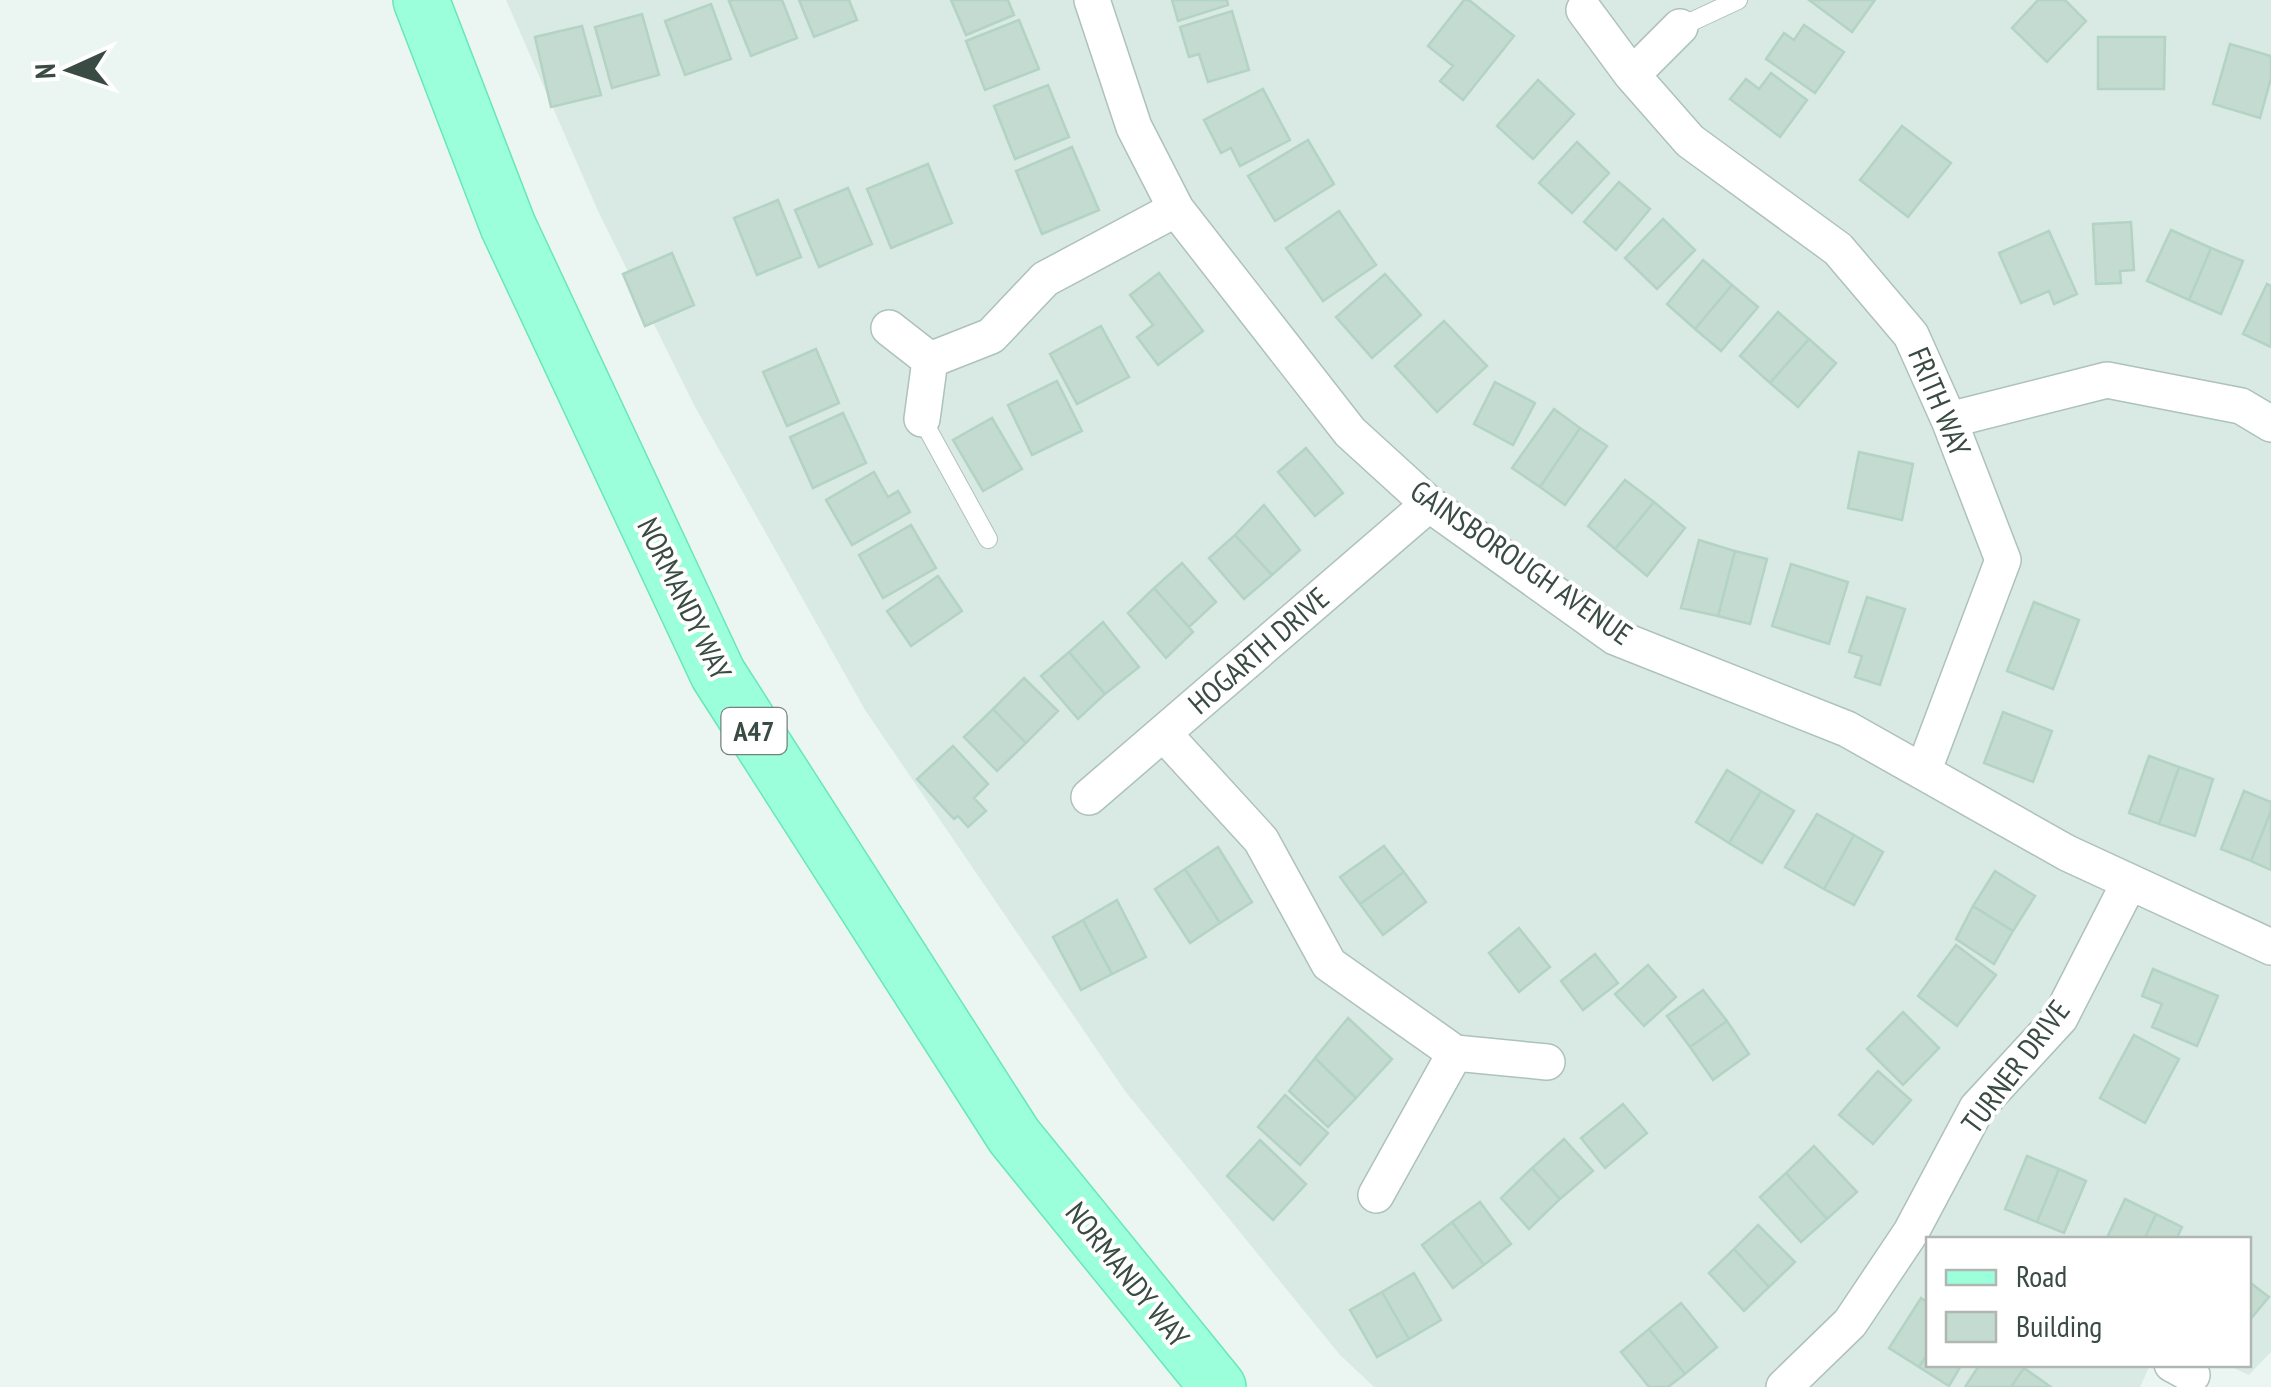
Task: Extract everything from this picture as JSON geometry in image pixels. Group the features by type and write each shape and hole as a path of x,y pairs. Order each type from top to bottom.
{"main road":[{"name":"NORMANDY WAY","path":"420,0 508,226 718,674 1014,1136 1218,1387"}],"street":[{"name":"GAINSBOROUGH AVENUE","path":"1092,0 1134,127 1176,209 1350,432 1429,504 1615,637 1847,729 2067,853 2271,947"},
{"name":"FRITH WAY","path":"1584,10 1632,75 1690,141 1838,249 1911,335 1949,420 2003,560 1923,772"},
{"path":"1632,75 1680,27"},
{"path":"930,360 991,336 1045,278 1176,209"},
{"path":"889,328 930,360"},
{"path":"922,420 930,360"},
{"path":"1949,420 2108,380 2241,406 2271,424"},
{"name":"HOGARTH DRIVE","path":"1089,797 1429,504"},
{"path":"1164,734 1261,840 1329,964 1455,1054 1547,1062"},
{"name":"TURNER DRIVE","path":"1784,1387 1850,1323 1920,1236 1977,1108 2060,1018 2129,883"},
{"path":"1376,1195 1455,1054"}],"lane":[{"path":"1680,27 1738,0"},
{"path":"922,420 988,538"}],"shaded area":[{"path":"506,0 2271,0 2271,1352 2249,1375 2231,1367 2251,1367 2251,1237 1926,1237 1926,1367 2149,1367 2140,1387 1374,1387 1340,1355 1125,1091 865,710 694,405 598,211"}],"building":[{"path":"782,0 797,38 751,56 729,1"},
{"path":"799,0 849,0 857,20 814,37"},
{"path":"951,0 1008,0 1014,15 966,35"},
{"path":"1172,0 1227,0 1228,5 1178,21"},
{"path":"1464,0 1514,36 1463,100 1440,81 1453,66 1428,46"},
{"path":"1809,0 1875,0 1852,32"},
{"path":"2038,0 2065,0 2086,21 2047,62 2012,28"},
{"path":"711,4 731,59 685,75 665,21"},
{"path":"1232,11 1249,70 1208,82 1199,54 1189,57 1180,27"},
{"path":"642,14 659,75 612,88 595,27"},
{"path":"1019,20 1039,69 985,90 966,41"},
{"path":"1804,25 1844,52 1815,93 1766,59 1784,33 1794,40"},
{"path":"582,26 601,95 551,107 535,37"},
{"path":"2098,37 2165,37 2164,89 2098,89"},
{"path":"2230,44 2271,56 2271,78 2260,118 2213,104"},
{"path":"1771,73 1807,100 1780,137 1730,99 1746,79 1759,89"},
{"path":"1538,80 1574,114 1533,159 1497,126"},
{"path":"1048,85 1069,137 1015,159 994,106"},
{"path":"1263,89 1290,140 1240,166 1231,148 1221,153 1204,120"},
{"path":"1902,126 1951,163 1908,217 1860,180"},
{"path":"1308,140 1334,184 1275,221 1248,176"},
{"path":"1577,142 1609,173 1572,213 1539,183"},
{"path":"1072,147 1099,210 1042,234 1016,171"},
{"path":"928,164 952,223 891,248 867,189"},
{"path":"1619,182 1650,209 1616,250 1584,222"},
{"path":"848,188 872,244 819,267 795,210"},
{"path":"778,200 801,257 757,275 734,218"},
{"path":"1339,211 1376,265 1323,301 1286,248"},
{"path":"1663,219 1695,250 1657,289 1625,258"},
{"path":"2131,222 2134,270 2120,271 2121,283 2096,284 2093,224"},
{"path":"2171,230 2211,248 2189,300 2147,281"},
{"path":"2049,231 2077,294 2054,304 2049,291 2021,303 1999,253"},
{"path":"2211,248 2243,261 2221,314 2189,300"},
{"path":"672,253 694,305 645,326 623,274"},
{"path":"1703,260 1732,285 1695,329 1667,304"},
{"path":"1159,273 1203,331 1158,365 1137,337 1153,325 1130,295"},
{"path":"1385,274 1421,315 1372,358 1336,317"},
{"path":"2267,284 2271,286 2271,347 2243,334"},
{"path":"1732,285 1758,307 1721,351 1695,329"},
{"path":"1778,312 1809,339 1770,383 1740,356"},
{"path":"1444,321 1487,366 1437,412 1395,366"},
{"path":"1101,326 1129,377 1077,404 1050,354"},
{"path":"1809,339 1836,363 1798,407 1770,383"},
{"path":"816,349 839,403 787,426 763,372"},
{"path":"1057,381 1082,431 1032,455 1008,405"},
{"path":"1495,382 1535,403 1513,445 1474,424"},
{"path":"1554,409 1580,428 1540,487 1512,468"},
{"path":"843,413 866,463 813,488 790,437"},
{"path":"992,418 1022,469 983,491 953,440"},
{"path":"1580,428 1607,446 1565,505 1540,487"},
{"path":"1306,448 1343,493 1315,516 1278,472"},
{"path":"1859,452 1913,464 1902,520 1848,508"},
{"path":"874,472 888,497 898,491 910,512 852,545 826,500"},
{"path":"1625,480 1654,502 1615,549 1588,526"},
{"path":"1654,502 1685,528 1647,576 1615,549"},
{"path":"1264,505 1300,550 1272,575 1235,535"},
{"path":"911,525 936,568 883,598 859,555"},
{"path":"1235,535 1272,575 1244,599 1209,558"},
{"path":"1699,540 1735,551 1718,616 1681,608"},
{"path":"1735,551 1767,559 1750,624 1718,616"},
{"path":"1182,563 1216,602 1189,627 1154,588"},
{"path":"1791,564 1848,582 1829,644 1772,626"},
{"path":"938,576 962,611 911,646 887,611"},
{"path":"1154,588 1193,632 1166,658 1128,613"},
{"path":"1867,597 1905,609 1880,685 1855,677 1862,656 1849,652"},
{"path":"2034,602 2079,620 2053,689 2007,671"},
{"path":"1103,622 1139,667 1105,694 1069,652"},
{"path":"1069,652 1105,694 1078,719 1041,676"},
{"path":"1024,678 1058,711 1026,743 993,709"},
{"path":"993,709 1026,743 997,771 964,737"},
{"path":"2003,712 2052,731 2033,782 1984,763"},
{"path":"953,746 988,784 974,798 986,811 968,827 958,816 954,819 917,779"},
{"path":"2149,756 2179,767 2159,824 2129,813"},
{"path":"2179,767 2213,779 2195,836 2159,824"},
{"path":"1727,770 1761,791 1729,843 1696,822"},
{"path":"1761,791 1794,811 1762,863 1729,843"},
{"path":"2244,791 2271,802 2251,861 2221,849"},
{"path":"2271,811 2271,870 2251,861"},
{"path":"1817,814 1854,835 1824,889 1785,867"},
{"path":"1854,835 1883,852 1854,905 1824,889"},
{"path":"1384,846 1404,872 1360,904 1340,877"},
{"path":"1218,847 1252,902 1220,923 1185,869"},
{"path":"1185,869 1220,923 1190,943 1155,889"},
{"path":"1995,871 2035,896 2013,931 1973,906"},
{"path":"1404,872 1426,902 1383,935 1360,904"},
{"path":"1117,900 1146,957 1112,974 1083,920"},
{"path":"1973,906 2013,931 1994,964 1956,939"},
{"path":"1083,920 1112,974 1081,990 1053,937"},
{"path":"1519,928 1550,967 1519,992 1489,953"},
{"path":"1956,945 1996,975 1957,1026 1918,996"},
{"path":"1595,954 1618,983 1583,1010 1561,981"},
{"path":"1648,965 1676,997 1644,1026 1615,994"},
{"path":"2153,969 2218,996 2197,1046 2152,1027 2162,1004 2142,996"},
{"path":"1703,990 1727,1021 1690,1047 1667,1016"},
{"path":"1903,1012 1939,1048 1903,1085 1867,1049"},
{"path":"1348,1018 1392,1059 1356,1098 1315,1058"},
{"path":"1727,1021 1749,1054 1713,1080 1690,1047"},
{"path":"2134,1035 2179,1059 2145,1123 2100,1098"},
{"path":"1315,1058 1356,1098 1328,1127 1289,1091"},
{"path":"1878,1071 1911,1100 1873,1144 1839,1115"},
{"path":"1285,1095 1328,1133 1300,1165 1258,1127"},
{"path":"1623,1104 1647,1133 1605,1168 1581,1138"},
{"path":"1564,1139 1593,1171 1560,1199 1532,1168"},
{"path":"1260,1140 1306,1184 1273,1220 1227,1176"},
{"path":"1814,1146 1857,1192 1827,1219 1786,1173"},
{"path":"2027,1156 2059,1169 2037,1222 2005,1209"},
{"path":"1532,1168 1560,1199 1529,1229 1501,1198"},
{"path":"2059,1169 2086,1181 2064,1233 2037,1222"},
{"path":"1786,1173 1827,1219 1801,1242 1760,1197"},
{"path":"2125,1199 2156,1214 2145,1237 2107,1237"},
{"path":"1480,1202 1511,1244 1484,1265 1452,1222"},
{"path":"2156,1214 2182,1227 2177,1237 2145,1237"},
{"path":"1452,1222 1484,1265 1453,1288 1422,1245"},
{"path":"1758,1225 1795,1262 1769,1287 1734,1249"},
{"path":"1734,1249 1769,1287 1744,1311 1709,1273"},
{"path":"1414,1273 1441,1320 1409,1339 1382,1292"},
{"path":"2251,1283 2269,1297 2251,1318"},
{"path":"1382,1292 1409,1339 1377,1357 1350,1310"},
{"path":"1921,1298 1926,1302 1926,1356 1919,1367 1889,1348"},
{"path":"1681,1303 1717,1347 1685,1374 1649,1329"},
{"path":"1649,1329 1685,1374 1668,1387 1649,1387 1621,1352"},
{"path":"1926,1356 1926,1367 1960,1367 1949,1386 1919,1367"},
{"path":"1978,1367 2024,1368 2011,1387 1965,1387"},
{"path":"2024,1368 2051,1387 2011,1387"}]}
